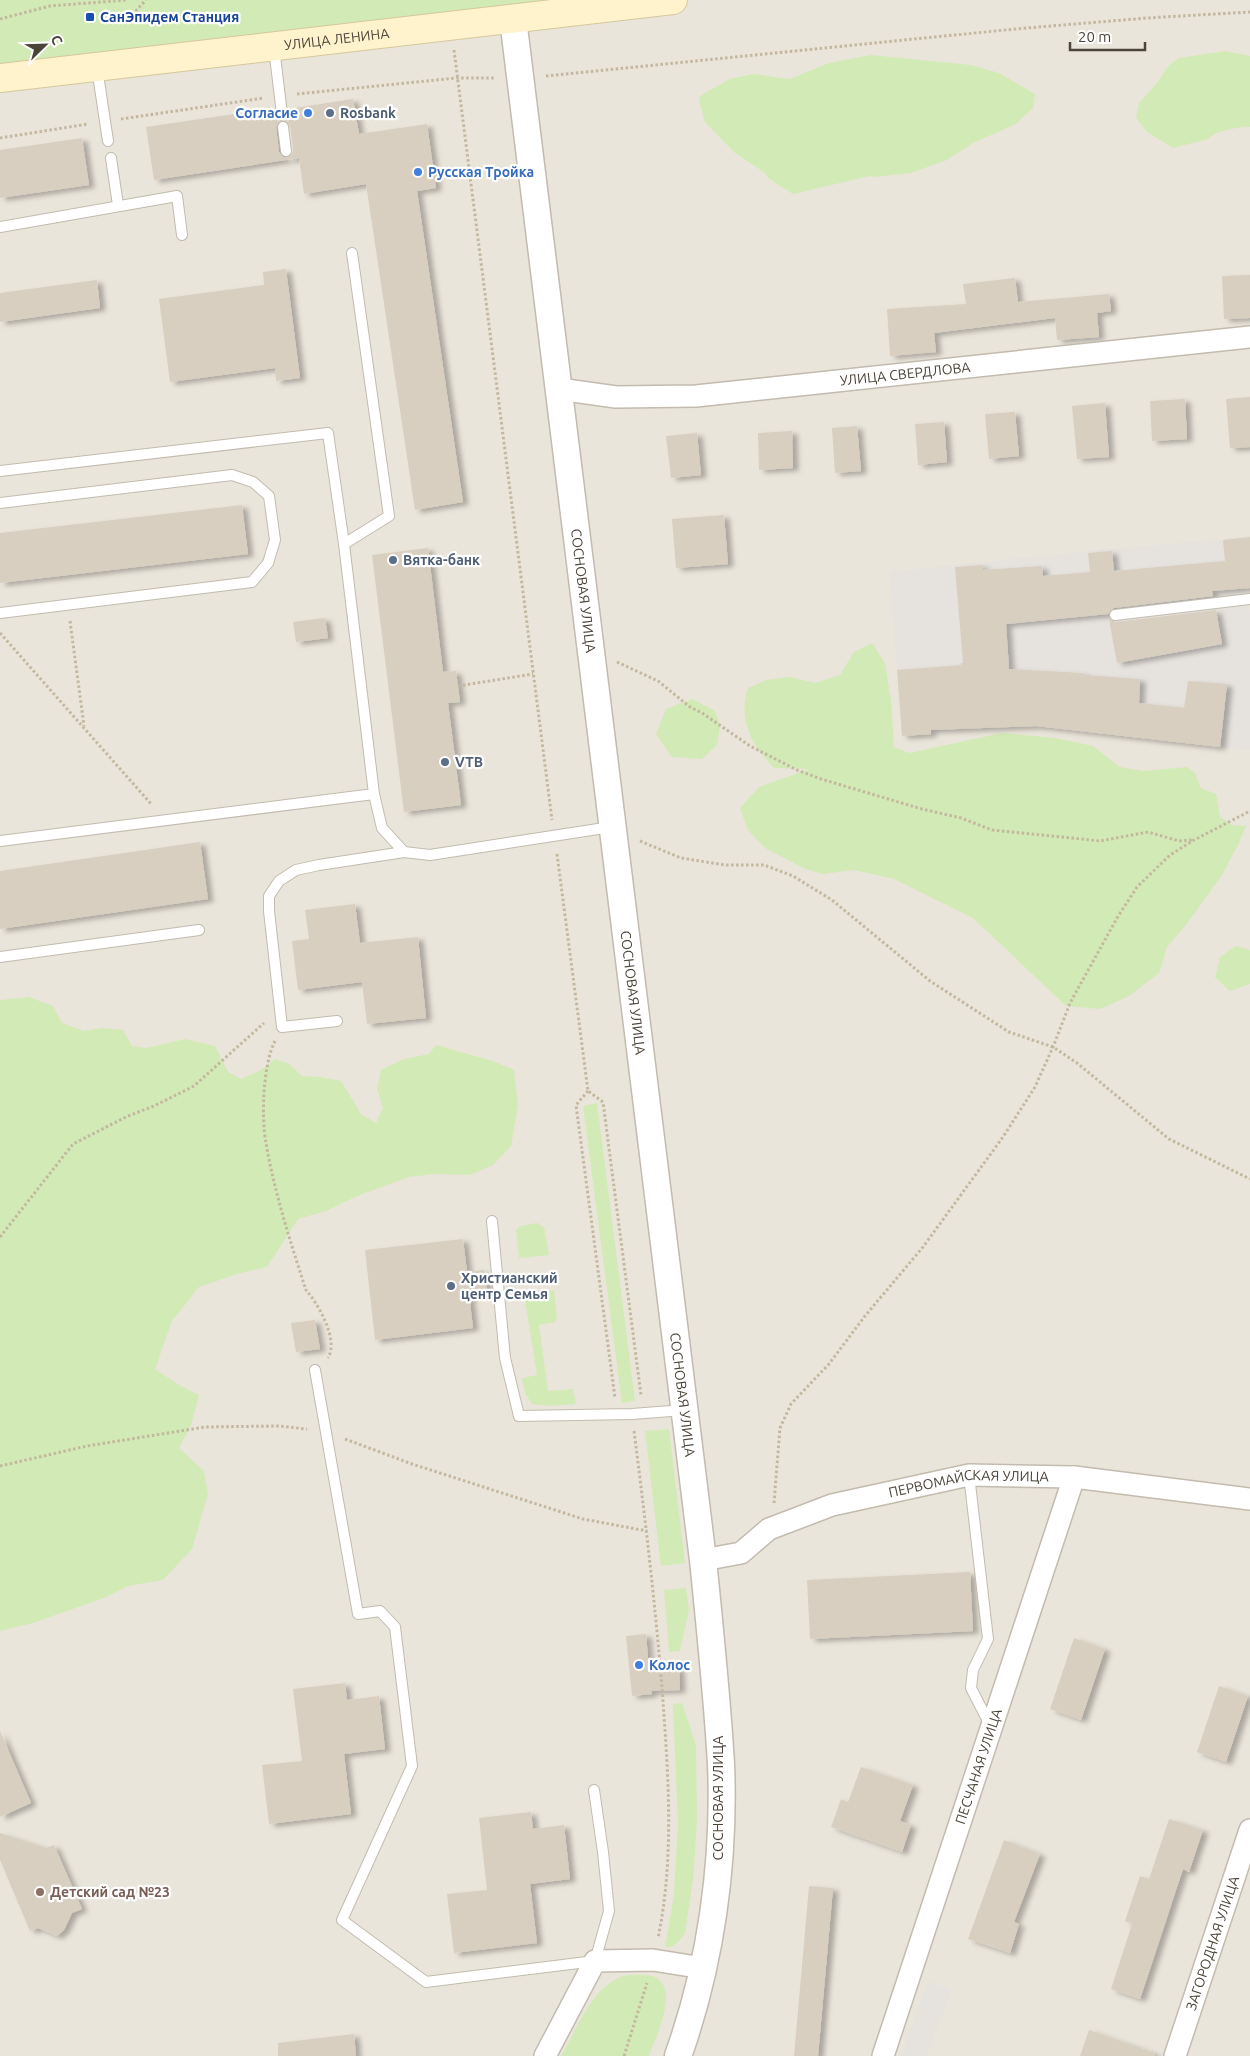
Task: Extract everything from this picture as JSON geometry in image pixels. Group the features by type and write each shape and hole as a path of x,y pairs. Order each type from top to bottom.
{"main road":[{"name":"УЛИЦА ЛЕНИНА","path":"0,78 673,0"}],"street":[{"name":"СОСНОВАЯ УЛИЦА","path":"513,19 704,1560 721,1766 720,1843 715,1900 703,1968 689,2025 678,2056"},
{"name":"УЛИЦА СВЕРДЛОВА","path":"559,389 616,397 696,396 1250,337"},
{"name":"ПЕРВОМАЙСКАЯ УЛИЦА","path":"704,1560 740,1553 769,1529 832,1505 969,1476 1074,1477 1250,1499"},
{"name":"ПЕСЧАНАЯ УЛИЦА","path":"883,2056 1074,1477"},
{"name":"ЗАГОРОДНАЯ УЛИЦА","path":"1175,2056 1250,1830"},
{"path":"545,2056 594,1961 654,1960 703,1968"}],"lane":[{"path":"274,47 282,114"},
{"path":"97,68 108,141"},
{"path":"283,127 286,152"},
{"path":"111,158 118,205"},
{"path":"0,226 177,196 182,235"},
{"path":"344,544 389,516 352,253"},
{"path":"0,471 328,433 344,544 374,794 382,828 404,852"},
{"path":"0,503 232,475 253,482 269,496 275,540 268,563 252,582 0,614"},
{"path":"1115,615 1250,599"},
{"path":"0,841 374,794"},
{"path":"337,1021 282,1027 269,911 269,896 280,881 296,870 311,866 404,852 430,855 613,826"},
{"path":"0,957 198,930"},
{"path":"492,1221 505,1358 519,1416 617,1415 685,1410"},
{"path":"315,1370 358,1614 380,1610 395,1627 412,1766 342,1920 426,1982 594,1961 609,1911 594,1790"},
{"path":"969,1476 988,1639 973,1670 971,1688 991,1726"}],"path":[{"path":"0,18 50,6 126,0"},
{"path":"118,20 132,15 146,0"},
{"path":"1015,29 1250,12"},
{"path":"452,26 533,674 588,1091 603,1102 644,1413"},
{"path":"68,606 84,728"},
{"path":"0,634 166,820"},
{"path":"592,655 622,663 658,681 690,707 702,713 750,746 821,780 922,810 961,818 992,830 1100,841 1148,832 1179,841 1194,840"},
{"path":"458,686 533,674"},
{"path":"769,1529 775,1496 780,1428 792,1404 828,1364 865,1316 923,1247 1003,1137 1035,1087 1070,1003 1117,918 1137,887 1170,855 1194,840 1250,811"},
{"path":"613,826 647,846 681,858 725,865 764,865 793,876 832,900 930,980 1010,1032 1053,1047 1077,1063 1168,1139 1250,1179"},
{"path":"0,1237 73,1144 194,1086 252,1036 280,1007"},
{"path":"282,1027 270,1051 266,1074 264,1099 265,1141 306,1290 317,1302 325,1318 330,1354 322,1365 315,1370"},
{"path":"588,1091 576,1105 617,1415"},
{"path":"624,2056 654,1960 666,1890 668,1806 665,1725 653,1582 632,1414"}],"shaded area":[{"path":"673,0 1250,0 1250,2056 0,2056 0,78"},
{"path":"1250,537 1246,588 1250,614 1250,750 1036,726 965,729 902,736 890,572 1110,549"},
{"path":"928,1981 951,1990 927,2056 901,2056"}],"green space":[{"path":"0,0 673,0 0,78"},
{"path":"1225,51 1250,56 1250,127 1217,133 1208,139 1173,148 1147,132 1136,118 1139,103 1157,83 1169,65 1179,58"},
{"path":"871,55 971,65 999,73 1035,94 1033,108 1016,124 973,143 947,160 911,173 870,176 793,194 734,152 705,122 699,101 700,96 730,79 753,74 790,79 829,63"},
{"path":"872,643 885,663 891,701 894,747 909,753 1002,733 1056,738 1093,746 1120,767 1144,771 1187,767 1195,773 1201,788 1216,794 1220,817 1232,825 1246,826 1222,875 1186,925 1167,947 1159,973 1129,996 1100,1009 1066,1006 973,918 894,879 854,870 823,874 805,869 765,848 748,830 740,808 759,787 809,769 774,768 760,752 752,740 745,718 745,702 748,688 766,680 790,677 815,683 840,675 854,652"},
{"path":"692,699 715,711 720,726 717,745 702,759 672,757 656,734 666,709"},
{"path":"1236,946 1250,950 1250,984 1230,991 1215,977 1220,957"},
{"path":"29,997 53,1006 62,1023 84,1031 102,1028 123,1030 132,1046 146,1048 185,1039 215,1046 228,1072 241,1079 261,1070 275,1059 288,1063 302,1076 341,1081 361,1114 376,1123 383,1108 377,1089 381,1070 404,1059 429,1054 436,1045 493,1061 514,1070 518,1106 511,1146 493,1165 470,1175 435,1174 409,1177 357,1196 326,1211 298,1219 267,1267 237,1274 199,1287 172,1321 155,1369 179,1385 199,1395 191,1425 179,1448 204,1471 208,1494 192,1549 163,1580 128,1586 104,1598 33,1623 0,1631 0,1000"},
{"path":"597,1103 635,1401 622,1403 583,1106"},
{"path":"537,1223 544,1227 549,1255 519,1258 516,1230 520,1226"},
{"path":"554,1290 557,1318 555,1322 539,1325 548,1391 573,1389 576,1404 549,1406 532,1404 525,1393 522,1378 537,1375 524,1294"},
{"path":"669,1429 685,1563 661,1566 645,1431"},
{"path":"686,1588 689,1610 680,1651 669,1652 664,1590"},
{"path":"682,1703 696,1746 697,1821 693,1879 685,1933 673,1946 665,1948 674,1894 678,1823 673,1704"},
{"path":"628,1975 655,1977 662,1983 665,1992 664,2014 649,2056 561,2056 588,2007 597,1996 616,1979"}],"building":[{"path":"353,99 359,134 427,124 436,188 417,191 463,502 415,510 366,184 304,194 299,158 154,180 146,127 269,109 270,112 275,111 276,118 281,121 276,127 279,152 283,157 287,158 292,154 293,150 290,126 284,120 288,116 288,109"},
{"path":"82,138 89,185 0,198 0,150"},
{"path":"286,269 300,378 276,381 275,368 170,382 159,299 264,285 263,272"},
{"path":"1250,275 1250,318 1224,319 1222,276"},
{"path":"1015,278 1018,302 1109,294 1111,311 1097,313 1099,337 1057,340 1055,318 934,333 936,352 890,356 887,309 966,304 963,284"},
{"path":"97,280 100,308 0,322 0,293"},
{"path":"1250,397 1250,447 1230,448 1226,399"},
{"path":"1185,399 1187,439 1152,441 1150,401"},
{"path":"1105,403 1109,457 1077,459 1072,406"},
{"path":"1015,412 1019,456 989,459 985,414"},
{"path":"944,422 947,462 918,465 915,424"},
{"path":"857,426 861,471 835,473 832,428"},
{"path":"792,431 793,468 759,470 758,433"},
{"path":"697,433 701,475 671,478 666,436"},
{"path":"242,505 248,554 0,583 0,533"},
{"path":"724,515 728,564 676,568 672,519"},
{"path":"1250,537 1250,588 1212,591 1213,596 1114,608 1108,614 1006,624 1009,669 1083,673 1084,675 1140,679 1139,703 1184,708 1188,681 1227,684 1220,747 1036,726 931,730 931,734 902,736 897,670 961,665 963,663 955,567 983,565 983,570 1042,566 1043,576 1090,572 1088,553 1112,551 1114,571 1225,561 1223,540"},
{"path":"428,548 443,672 456,671 460,702 448,703 461,805 404,812 372,555"},
{"path":"1216,610 1222,644 1117,663 1109,619 1116,622"},
{"path":"325,618 328,638 296,642 293,622"},
{"path":"200,842 208,899 0,929 0,871"},
{"path":"355,904 360,943 418,937 426,1018 367,1024 362,982 298,990 292,941 309,939 305,910"},
{"path":"463,1239 467,1272 484,1270 487,1292 469,1294 473,1328 375,1340 365,1250"},
{"path":"315,1320 320,1349 296,1352 291,1323"},
{"path":"970,1572 973,1631 810,1639 807,1580"},
{"name":"Колос","path":"646,1634 649,1669 679,1667 680,1690 651,1691 652,1694 632,1696 626,1636"},
{"path":"1074,1638 1105,1649 1081,1720 1050,1709"},
{"path":"345,1683 347,1700 379,1696 385,1749 344,1754 351,1814 269,1824 262,1765 302,1761 293,1689"},
{"path":"1219,1686 1248,1696 1226,1762 1197,1752"},
{"path":"0,1731 31,1803 0,1817"},
{"path":"861,1767 913,1785 900,1821 911,1825 902,1852 831,1827 841,1799 848,1802"},
{"path":"531,1812 533,1829 564,1825 570,1879 530,1884 537,1943 454,1953 447,1894 487,1890 479,1818"},
{"path":"1169,1819 1203,1830 1189,1872 1183,1869 1140,1999 1111,1989 1132,1924 1125,1921 1140,1876 1149,1879"},
{"path":"0,1833 46,1848 54,1845 82,1909 72,1913 64,1930 57,1936 38,1928 30,1931 0,1860"},
{"path":"1004,1840 1040,1854 1014,1922 1019,1924 1010,1953 968,1939"},
{"path":"809,1886 833,1888 818,2056 794,2056"},
{"path":"1089,2030 1155,2053 1154,2056 1080,2056"},
{"path":"354,2034 356,2056 278,2056 278,2043"}],"place":[{"name":"СанЭпидем Станция","path":"90,17"},
{"name":"Согласие","path":"308,113"},
{"name":"Rosbank","path":"330,113"},
{"name":"Русская Тройка","path":"418,172"},
{"name":"Вятка-банк","path":"393,560"},
{"name":"VTB","path":"445,762"},
{"name":"Христианский центр Семья","path":"451,1286"},
{"name":"Колос","path":"639,1665"},
{"name":"Детский сад №23","path":"40,1892"}]}
